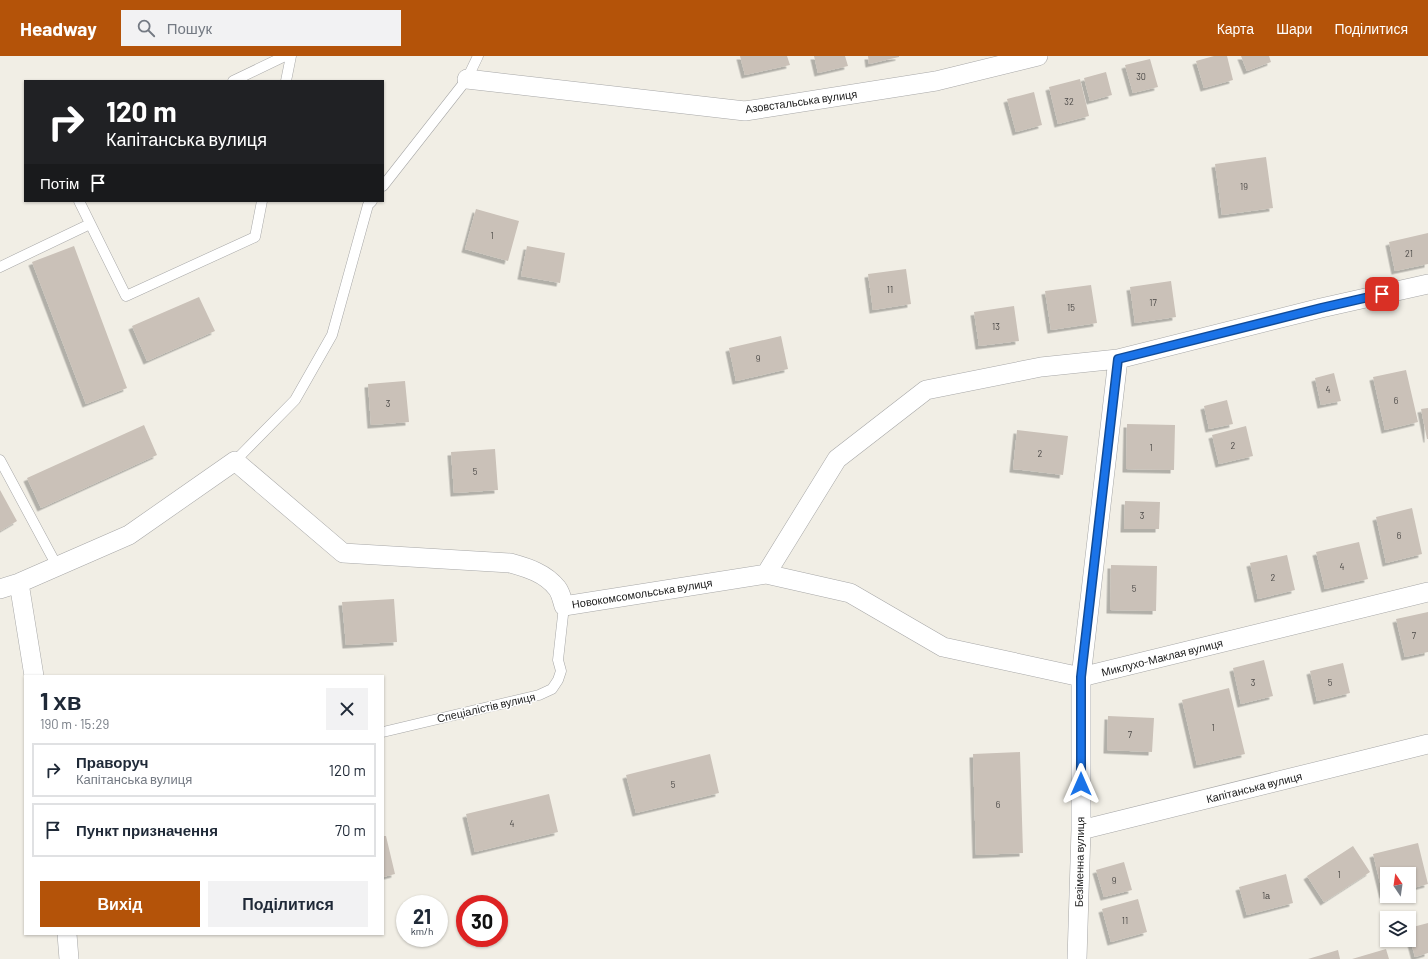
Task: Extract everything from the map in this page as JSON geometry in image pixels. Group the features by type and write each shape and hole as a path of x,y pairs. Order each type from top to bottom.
{"street":[{"name":"Азовстальська вулиця","path":"466,79 745,111 936,81 1038,56"},
{"path":"766,574 837,459 926,390 1041,367 1118,359 1321,308 1428,284"},
{"name":"Безіменна вулиця","path":"1077,959 1081,830 1081,677 1118,359"},
{"path":"0,588 19,583 129,535 235,461"},
{"name":"Новокомсомольська вулиця","path":"235,461 343,553 510,563 530,568 547,578 558,589 564,606 766,574"},
{"name":"Миклухо-Маклая вулиця","path":"766,574 850,593 943,647 1081,677 1428,592"},
{"path":"19,583 34,675"},
{"name":"Капітанська вулиця","path":"1081,830 1428,744"},
{"path":"67,935 69,959"}],"lane":[{"path":"235,80 285,56"},
{"path":"286,80 291,56"},
{"path":"384,185 466,79 478,56"},
{"path":"79,202 126,296 255,237 262,202"},
{"path":"235,461 295,400 332,335 368,206 371,202"},
{"path":"0,267 90,224"},
{"path":"0,460 57,566"},
{"name":"Спеціалістів вулиця","path":"384,732 539,695 552,689 558,680 560,671 558,660 564,606"}],"building":[{"path":"740,56 787,56 790,65 745,75"},
{"path":"814,56 845,56 848,66 818,73"},
{"path":"868,56 899,56 899,57 869,64"},
{"path":"1214,56 1227,56 1233,80 1204,88 1196,61"},
{"path":"1241,56 1269,56 1271,62 1247,71"},
{"path":"1150,59 1158,87 1133,93 1125,65"},
{"path":"1106,72 1112,95 1090,101 1084,78"},
{"path":"1080,79 1089,116 1058,124 1049,87"},
{"path":"1034,92 1042,125 1016,132 1007,99"},
{"path":"1266,157 1273,208 1222,215 1215,164"},
{"path":"476,209 519,221 508,261 465,249"},
{"path":"1428,233 1428,264 1395,271 1389,242"},
{"path":"74,246 127,388 86,404 32,262"},
{"path":"527,246 565,253 560,283 521,276"},
{"path":"906,269 911,304 873,310 868,274"},
{"path":"1171,281 1176,317 1135,323 1130,287"},
{"path":"1091,285 1097,323 1051,330 1045,291"},
{"path":"199,297 215,331 147,361 132,326"},
{"path":"1014,306 1019,341 979,346 974,312"},
{"path":"781,336 788,369 736,381 729,348"},
{"path":"1406,370 1418,422 1385,430 1373,377"},
{"path":"1334,373 1341,401 1321,405 1315,378"},
{"path":"405,381 409,422 371,425 368,384"},
{"path":"1227,400 1233,424 1209,429 1204,406"},
{"path":"1428,408 1428,439 1427,439 1421,409"},
{"path":"1127,424 1175,425 1174,470 1126,469"},
{"path":"144,425 157,455 41,508 27,478"},
{"path":"1246,426 1253,456 1219,464 1212,435"},
{"path":"1017,430 1068,436 1063,475 1013,469"},
{"path":"495,449 498,490 454,493 451,452"},
{"path":"0,490 17,521 0,531"},
{"path":"1125,501 1160,502 1159,529 1124,529"},
{"path":"1412,508 1422,554 1386,563 1376,517"},
{"path":"1359,542 1368,579 1325,589 1316,552"},
{"path":"1287,555 1295,590 1258,599 1250,563"},
{"path":"1111,565 1157,566 1156,611 1110,610"},
{"path":"394,599 397,642 346,645 342,602"},
{"path":"1428,612 1428,652 1405,657 1396,619"},
{"path":"1264,660 1273,696 1241,704 1233,668"},
{"path":"1343,663 1350,693 1317,701 1310,671"},
{"path":"1229,688 1245,754 1197,765 1182,700"},
{"path":"1108,716 1154,718 1152,752 1107,750"},
{"path":"1020,752 1023,853 976,855 973,754"},
{"path":"710,754 719,793 636,813 626,775"},
{"path":"549,794 558,832 475,852 466,814"},
{"path":"384,836 386,836 395,874 384,877"},
{"path":"1418,843 1428,884 1416,887 1416,867 1380,867 1380,883 1373,854"},
{"path":"1353,846 1370,872 1324,902 1307,876"},
{"path":"1124,862 1132,890 1104,897 1096,870"},
{"path":"1286,874 1293,903 1247,915 1239,887"},
{"path":"1138,899 1147,932 1111,942 1102,909"},
{"path":"1428,923 1428,953 1415,957 1412,947 1416,947 1416,926"},
{"path":"1386,949 1389,959 1352,959"},
{"path":"1338,950 1340,959 1308,959"}],"route":[{"path":"1081,784 1081,677 1118,359 1382,294"}]}
